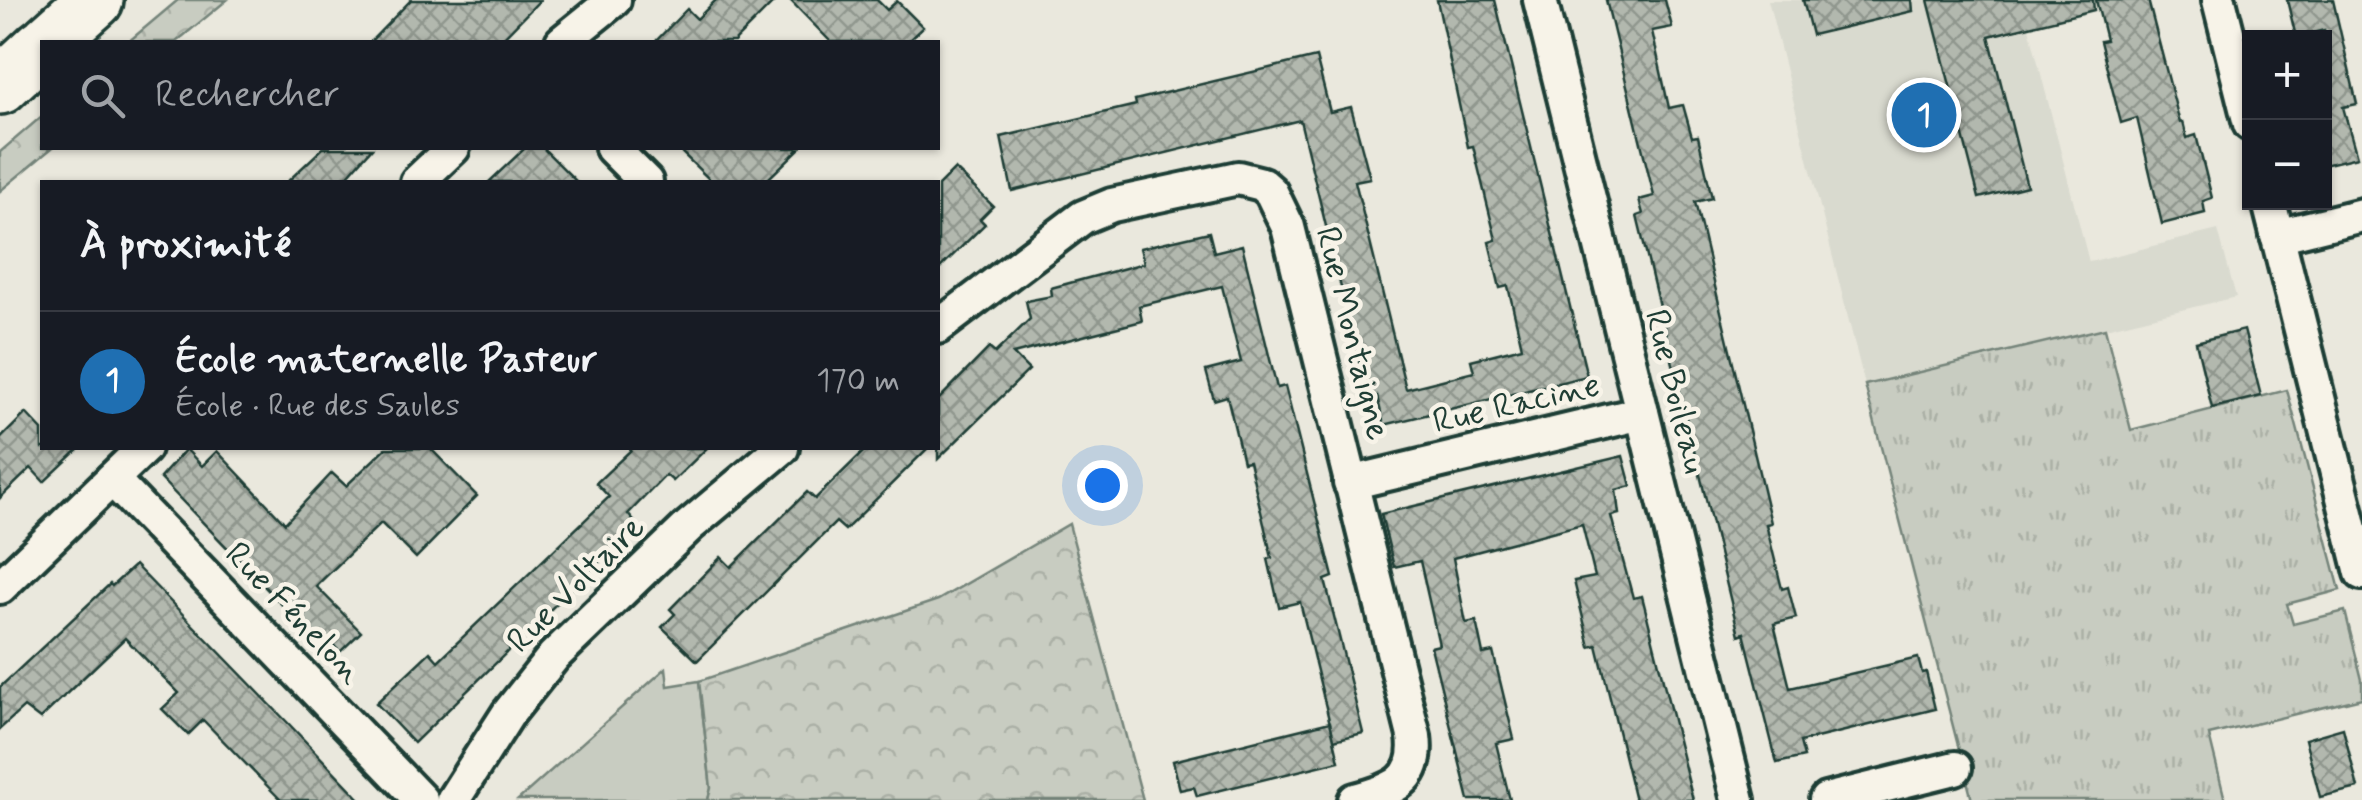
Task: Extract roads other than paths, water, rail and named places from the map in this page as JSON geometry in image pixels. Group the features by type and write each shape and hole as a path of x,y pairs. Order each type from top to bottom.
{"highway":[{"path":"50,40 94,0"},
{"path":"0,86 40,50"}],"street":[{"path":"564,40 614,0"},
{"name":"Rue Boileau","path":"1540,0 1738,800"},
{"path":"2219,0 2249,120"},
{"path":"420,180 452,150"},
{"path":"614,150 644,180"},
{"name":"Rue Montaigne","path":"940,325 1096,210 1238,178 1262,184 1278,202 1288,228 1416,749 1410,770 1392,790 1355,800"},
{"path":"2271,210 2362,573"},
{"path":"2278,236 2362,215"},
{"name":"Rue Racine","path":"1350,483 1642,414"},
{"path":"0,587 142,450"},
{"name":"Rue Voltaire","path":"453,800 498,727 554,656 689,526 780,450"},
{"name":"Rue Fénelon","path":"112,478 421,800"},
{"path":"1826,800 1956,768"}],"place":[{"name":"École maternelle Pasteur","path":"1924,115"}]}
